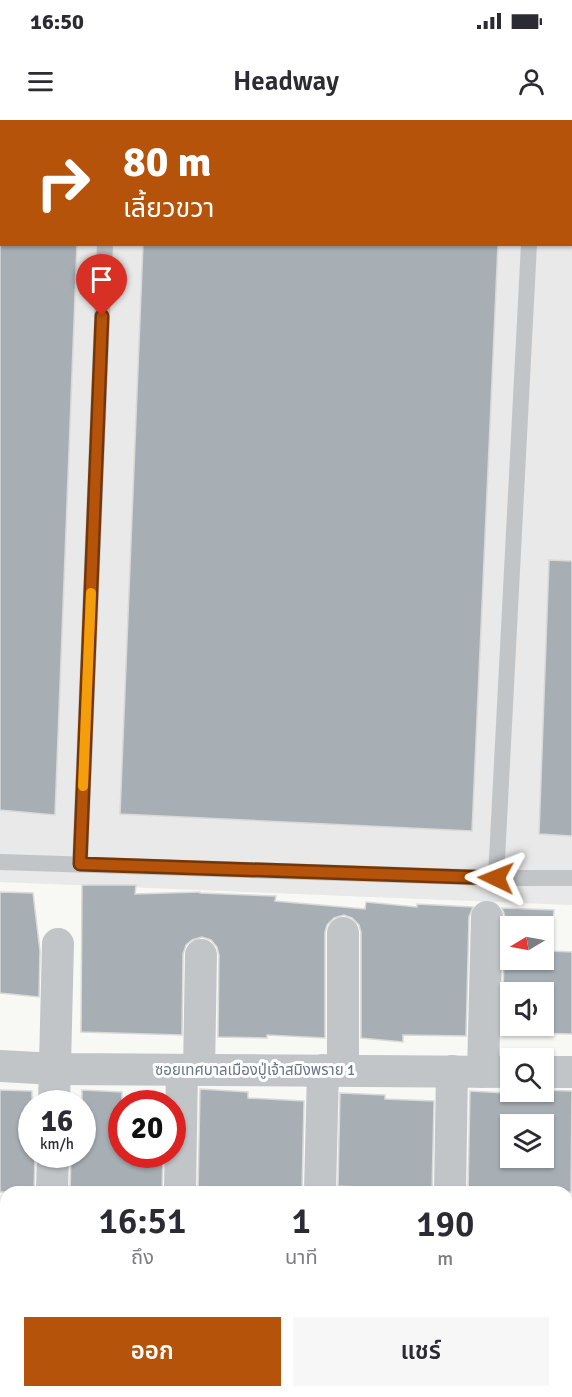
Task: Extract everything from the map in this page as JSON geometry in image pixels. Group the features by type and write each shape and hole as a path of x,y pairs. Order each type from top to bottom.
{"street":[{"path":"487,917 497,1072"},
{"path":"321,1186 344,933"},
{"path":"54,1090 58,944"},
{"path":"181,1186 201,955"},
{"name":"ซอยเทศบาลเมืองปู่เจ้าสมิงพราย 1","path":"0,1066 55,1069 497,1072"},
{"path":"450,1186 452,1071"},
{"path":"554,1072 572,1072"},
{"path":"52,1186 53,1168"}],"lane":[{"path":"80,864 105,246"},
{"path":"496,878 529,246"},
{"path":"0,862 496,878 572,878"}],"shaded area":[{"path":"0,246 572,246 572,905 0,882"}],"building":[{"path":"0,246 77,246 55,815 0,810"},
{"path":"143,246 498,246 472,831 120,814"},
{"path":"549,560 572,561 572,836 539,834"},
{"path":"82,885 136,885 135,894 200,892 276,896 275,901 365,909 366,902 417,907 417,904 473,907 469,917 466,1036 403,1035 403,1042 361,1038 361,932 359,925 352,918 344,915 334,918 327,925 325,932 325,1038 267,1035 267,1038 218,1037 219,955 217,947 211,940 202,937 186,945 183,954 182,1035 81,1032"},
{"path":"0,892 33,893 40,951 39,997 0,993"},
{"path":"502,908 554,910 554,916 505,916"},
{"path":"554,951 572,952 572,1034 554,1033 554,982 503,982 504,970 554,970"},
{"path":"200,1089 248,1092 248,1098 304,1101 302,1186 198,1186"},
{"path":"0,1090 18,1091 18,1168 35,1168 34,1186 0,1186"},
{"path":"554,1090 572,1091 571,1186 468,1186 470,1091 500,1093 500,1102 554,1102"},
{"path":"96,1091 108,1091 108,1168 163,1168 162,1186 70,1186 71,1168 96,1168"},
{"path":"340,1093 385,1095 385,1099 434,1101 432,1186 338,1186"}],"slow traffic":[{"path":"83,786 91,593"}],"route":[{"path":"102,316 80,864 496,878"}]}
